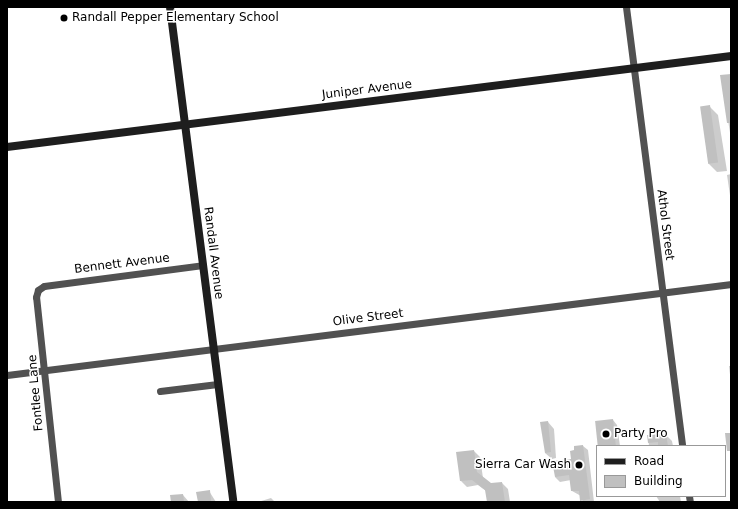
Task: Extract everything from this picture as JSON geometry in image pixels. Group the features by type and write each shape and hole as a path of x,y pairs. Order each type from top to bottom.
{"street":[{"name":"Randall Avenue","path":"170,7 233,502"},
{"name":"Athol Street","path":"626,7 682,445"},
{"name":"Juniper Avenue","path":"7,147 731,56"},
{"name":"Bennett Avenue","path":"44,286 203,265"},
{"name":"Olive Street","path":"7,375 731,284"},
{"name":"Fontlee Lane","path":"44,286 38,290 36,297 58,502"},
{"path":"160,392 218,384"}],"building":[{"path":"731,74 731,123 727,123 720,75"},
{"path":"710,105 718,162 708,164 700,106"},
{"name":"Party Pro","path":"613,419 616,445 598,445 595,421"},
{"path":"548,421 551,452 545,453 540,422"},
{"path":"725,433 731,433 731,451 727,451"},
{"path":"666,434 668,445 658,445 658,442 648,443 647,435"},
{"name":"Sierra Car Wash","path":"583,445 590,499 580,501 579,491 571,491 569,475 555,477 552,461 571,459 570,451 574,450 574,446"},
{"path":"474,450 477,472 491,483 502,482 505,502 487,502 485,490 472,480 460,481 456,452"},
{"path":"210,490 211,502 198,502 196,492"},
{"path":"183,494 184,502 171,502 170,495"}],"place":[{"name":"Randall Pepper Elementary School","path":"64,18"},
{"name":"Party Pro","path":"606,434"},
{"name":"Sierra Car Wash","path":"579,465"}]}
